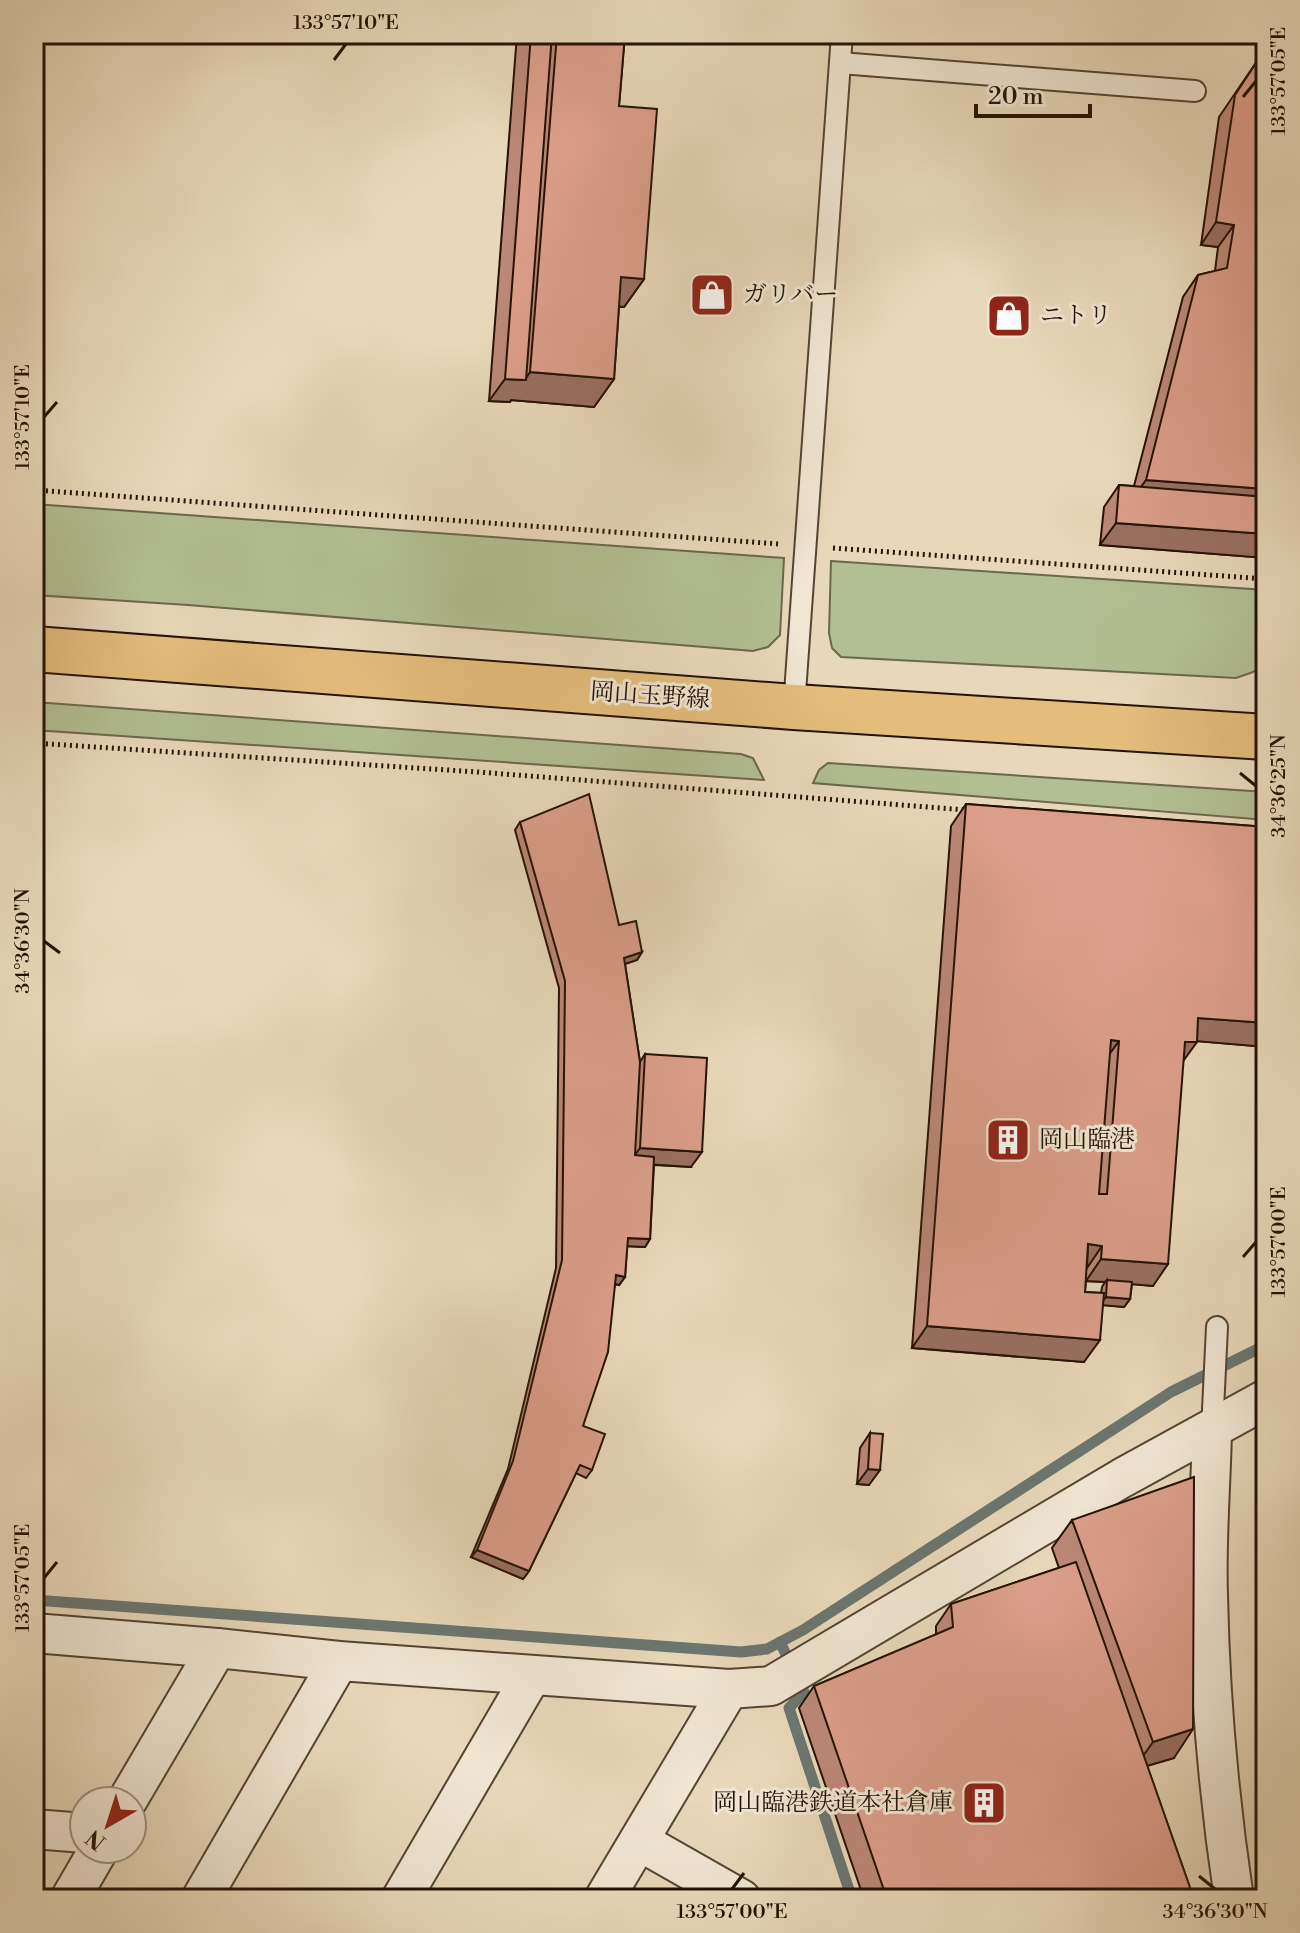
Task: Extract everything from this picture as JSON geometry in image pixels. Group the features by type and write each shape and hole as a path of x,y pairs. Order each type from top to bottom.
{"main road":[{"name":"岡山玉野線","path":"34,649 794,707 1266,737"}],"street":[{"path":"34,1633 532,1675 729,1689 771,1686 1122,1478 1212,1414 1264,1405"},
{"path":"1212,1414 1208,1593 1216,1739 1234,1899"},
{"path":"136,1785 217,1648"},
{"path":"201,1899 339,1661"},
{"path":"401,1899 532,1675"},
{"path":"604,1899 729,1689"},
{"path":"34,1829 68,1832"},
{"path":"639,1841 741,1899"},
{"path":"70,1899 90,1865"}],"lane":[{"path":"794,707 842,34"},
{"path":"840,63 1195,91"},
{"path":"1212,1414 1217,1327"}],"path":[{"path":"34,490 1266,579"},
{"path":"34,743 478,772 976,811"}],"green space":[{"path":"34,504 784,558 780,635 768,647 753,651 34,595"},
{"path":"831,561 1266,590 1266,663 1236,678 841,657 832,648 829,633"},
{"path":"34,702 741,754 753,758 764,780 34,730"},
{"path":"828,763 1266,792 1266,820 813,783 819,770"}],"building":[{"path":"531,34 552,34 526,380 505,379"},
{"path":"557,34 625,34 619,106 657,109 644,279 621,277 614,379 530,372"},
{"path":"1266,48 1266,489 1146,480 1198,275 1227,268 1234,225 1216,222 1235,95"},
{"path":"1119,485 1266,497 1266,534 1116,523"},
{"path":"589,794 619,925 636,921 642,952 624,958 640,1062 635,1155 654,1157 650,1239 628,1238 625,1277 616,1275 608,1352 583,1426 605,1434 592,1470 580,1465 529,1571 477,1550 513,1461 562,1260 565,981 520,822"},
{"name":"岡山臨港","path":"966,804 1266,827 1266,1023 1198,1018 1197,1042 1185,1042 1168,1264 1101,1259 1102,1246 1088,1244 1085,1292 1104,1293 1100,1340 927,1326","holes":["1111,1040 1119,1041 1107,1194 1099,1194"]},
{"path":"645,1054 707,1058 702,1152 640,1148"},
{"path":"1107,1280 1132,1282 1130,1299 1106,1297"},
{"path":"870,1433 883,1434 880,1470 868,1469"},
{"path":"1194,1477 1193,1729 1153,1742 1072,1520"},
{"name":"岡山臨港鉄道本社倉庫","path":"1076,1562 1194,1899 887,1899 814,1686 953,1627 951,1604"}],"waterway":[{"path":"34,1600 741,1652 767,1649 803,1630 1171,1392 1266,1345"},
{"path":"780,1642 804,1692 789,1708 852,1899"}],"place":[{"name":"ガリバー","path":"712,295"},
{"name":"ニトリ","path":"1009,316"},
{"name":"岡山臨港","path":"1008,1140"},
{"name":"岡山臨港鉄道本社倉庫","path":"984,1803"}]}
